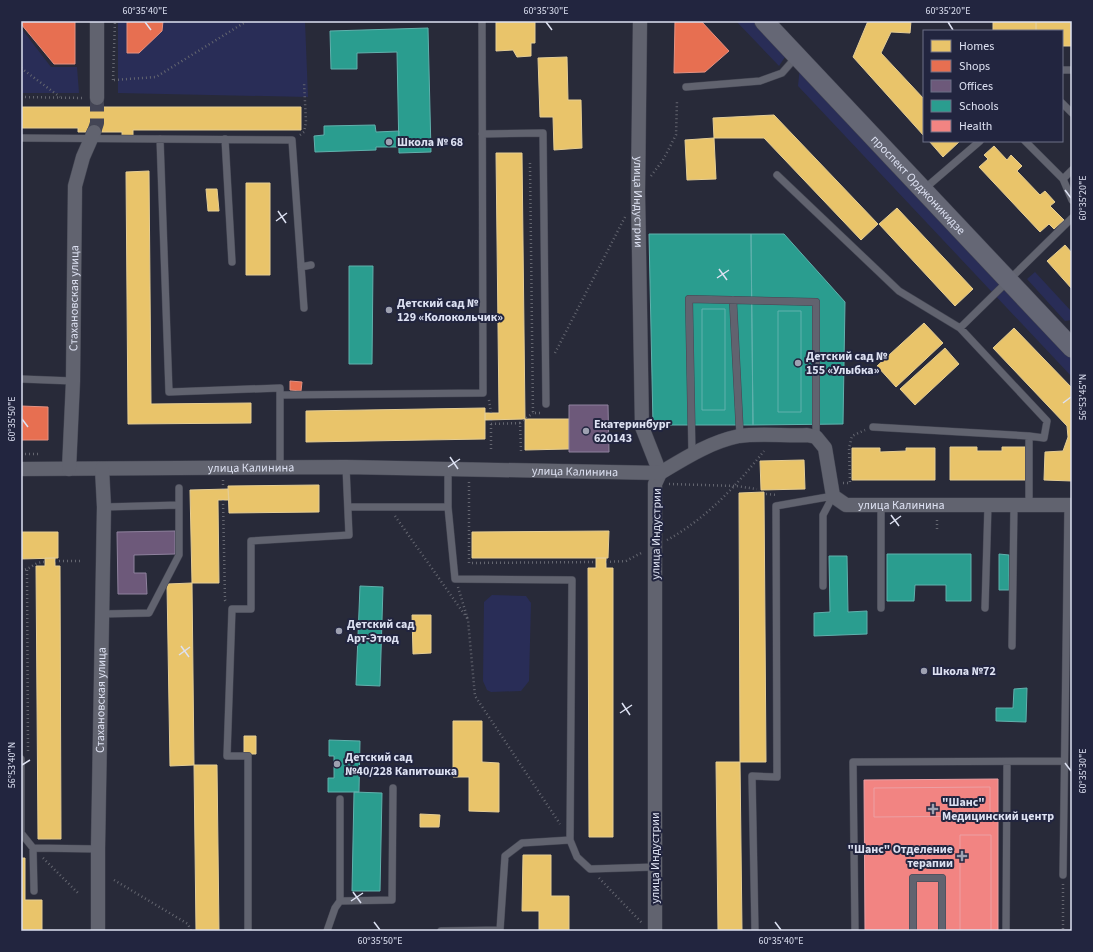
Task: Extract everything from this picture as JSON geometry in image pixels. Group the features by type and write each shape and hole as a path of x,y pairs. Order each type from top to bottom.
{"street":[{"path":"97,21 97,98"},
{"name":"улица Индустрии","path":"640,21 638,192 642,427 665,479 655,484 655,867 650,928"},
{"name":"проспект Орджоникидзе","path":"764,21 1072,348"},
{"name":"Стахановская улица","path":"69,469 75,186 92,135"},
{"path":"665,479 692,454 716,442 740,436 807,435 816,437 825,448 833,496"},
{"name":"улица Калинина","path":"21,469 346,467 448,468 665,479"},
{"name":"Стахановская улица","path":"98,931 104,507 102,469"},
{"name":"улица Калинина","path":"833,496 846,505 1070,505"}],"lane":[{"path":"280,395 483,393 482,21"},
{"path":"686,87 760,81 782,73 797,56"},
{"path":"1063,104 1072,113"},
{"path":"482,134 543,133 546,404"},
{"path":"21,138 92,135 160,139 292,140 304,308"},
{"path":"160,139 169,392 280,388 280,468"},
{"path":"226,140 232,262"},
{"path":"923,190 979,142"},
{"path":"1026,142 1063,179 1072,200"},
{"path":"1063,179 1072,170"},
{"path":"777,175 899,291 960,328 1046,421 1044,438 873,427"},
{"path":"960,328 1072,218"},
{"path":"301,267 311,265"},
{"path":"692,454 689,299 816,302 816,437"},
{"path":"733,300 740,436"},
{"path":"21,379 72,381"},
{"path":"1029,436 1029,505"},
{"path":"248,931 248,756 227,756 232,609 250,609 251,541 348,535 346,467"},
{"path":"448,468 448,507 455,579 572,580 570,840 577,857 590,869 655,867"},
{"path":"102,614 149,613 179,555 179,488"},
{"path":"823,586 823,515 833,496"},
{"path":"755,931 752,776 777,777 776,506 833,496"},
{"path":"104,507 179,505"},
{"path":"880,505 881,608"},
{"path":"985,608 988,505"},
{"path":"1012,646 1014,505"},
{"path":"1063,875 1070,505"},
{"path":"348,507 448,507"},
{"path":"21,759 21,833 33,848 34,891"},
{"path":"855,931 853,762 1064,761"},
{"path":"1006,931 1007,762"},
{"path":"340,901 392,900 393,788"},
{"path":"327,931 335,908 340,901 340,799"},
{"path":"441,931 500,930 505,856 522,843 570,840"},
{"path":"33,848 98,849"},
{"path":"913,931 913,878 942,878 942,931"}],"path":[{"path":"114,80 115,21"},
{"path":"109,85 114,80 156,77 247,21"},
{"path":"21,68 60,97"},
{"path":"292,140 304,132 306,122 304,82"},
{"path":"21,97 97,98"},
{"path":"638,192 663,160 676,135 677,101"},
{"path":"530,163 533,413"},
{"path":"532,354 555,353 627,213"},
{"path":"491,424 520,424 533,413 546,413"},
{"path":"491,420 492,452"},
{"path":"520,424 521,451"},
{"path":"850,483 849,448 852,436 873,427"},
{"path":"606,562 626,561 668,539 704,515 736,486 764,451"},
{"path":"665,479 757,489"},
{"path":"223,480 223,489"},
{"path":"469,480 469,563 596,562"},
{"path":"223,500 224,600"},
{"path":"388,506 468,620"},
{"path":"55,561 80,562"},
{"path":"21,570 27,570 37,562 45,562"},
{"path":"27,570 28,754"},
{"path":"455,579 468,620 475,696 570,840"},
{"path":"33,848 78,893"},
{"path":"590,869 650,928"},
{"path":"1063,875 1063,931"},
{"path":"114,880 188,924 190,931"}],"shaded area":[{"path":"118,21 305,21 308,97 118,93"},
{"path":"736,21 755,21 787,54 779,66"},
{"path":"21,28 51,67 77,67 79,93 21,93"},
{"path":"800,66 1072,355 1072,377 798,86"},
{"path":"1035,272 1072,312 1072,320 1065,321 1027,279"},
{"path":"492,595 526,596 531,603 529,681 521,691 491,692 487,690 483,681 484,602"}],"building: Homes":[{"path":"496,21 535,21 535,43 531,43 531,56 517,57 513,50 496,51"},
{"path":"868,21 911,21 910,33 891,32 881,53 923,98 923,135 853,57"},
{"path":"993,21 1036,21 1036,30 993,30"},
{"path":"1036,21 1072,21 1072,46 1063,46 1063,30 1036,30"},
{"path":"567,57 568,100 581,100 582,148 554,150 553,117 540,117 538,58"},
{"path":"21,107 301,107 301,130 133,130 133,137 122,137 122,132 78,132 78,128 21,128"},
{"path":"774,115 878,224 861,240 764,138 714,138 713,118"},
{"path":"714,138 716,179 687,180 685,140"},
{"path":"930,142 959,142 943,157"},
{"path":"994,146 1007,160 1011,155 1022,166 1017,171 1040,195 1045,191 1055,202 1050,206 1064,220 1054,229 1049,224 1040,232 979,167 988,159 984,155"},
{"path":"496,153 522,153 525,419 485,420 485,413 499,413"},
{"path":"149,171 151,404 251,403 251,423 128,424 126,172"},
{"path":"246,183 270,183 270,275 246,275"},
{"path":"206,189 217,189 219,211 208,211"},
{"path":"897,208 973,289 955,306 879,224"},
{"path":"1065,245 1072,253 1072,289 1047,261"},
{"path":"924,323 943,343 896,387 877,366"},
{"path":"1014,328 1072,388 1072,481 1044,480 1045,452 1063,451 1068,437 1067,426 993,348"},
{"path":"945,348 959,364 915,405 900,389"},
{"path":"485,408 485,439 306,442 306,411"},
{"path":"525,419 569,419 569,449 525,450"},
{"path":"950,447 977,447 977,451 1002,451 1002,447 1032,447 1032,480 950,480"},
{"path":"852,448 880,448 880,452 906,451 906,448 935,448 935,480 852,480"},
{"path":"804,460 805,489 761,490 760,461"},
{"path":"319,485 319,512 229,513 228,486"},
{"path":"228,489 229,500 218,500 219,583 192,583 190,490"},
{"path":"764,492 766,762 740,762 739,493"},
{"path":"609,531 608,558 472,558 472,532"},
{"path":"21,532 58,532 58,558 21,559"},
{"path":"45,558 55,558 55,566 60,566 61,839 38,839 36,566 45,566"},
{"path":"596,558 606,558 606,568 613,568 613,837 589,837 588,568 596,568"},
{"path":"192,583 194,765 170,766 167,584"},
{"path":"412,615 431,615 431,653 413,654"},
{"path":"453,721 482,721 482,762 499,763 499,812 469,811 469,777 453,777"},
{"path":"244,736 256,736 256,754 244,754"},
{"path":"716,762 740,762 742,931 718,931"},
{"path":"194,765 217,765 219,931 196,931"},
{"path":"420,814 440,815 439,827 420,827"},
{"path":"902,839 902,931 871,931 871,840"},
{"path":"523,855 551,855 551,896 569,896 569,931 539,931 539,911 522,911"},
{"path":"21,858 25,858 25,900 42,900 42,931 21,931"}],"building: Shops":[{"path":"21,21 75,21 75,64 54,64 21,24"},
{"path":"127,21 163,21 162,31 139,53 127,53"},
{"path":"675,21 701,21 729,51 705,72 674,73"},
{"path":"290,381 302,382 301,391 290,390"},
{"path":"21,406 48,407 48,440 21,440"}],"building: Offices":[{"path":"569,405 608,405 609,452 569,452"},
{"path":"175,531 175,554 134,555 134,573 146,573 147,594 118,594 117,532"}],"building: Schools":[{"path":"428,28 431,152 399,153 397,52 357,53 357,69 331,69 330,31"},
{"path":"375,125 376,132 399,131 399,147 376,147 376,150 315,152 314,136 324,135 324,126"},
{"path":"649,234 751,234 753,425 653,425"},
{"name":"Детский сад № 155 «Улыбка»","path":"751,234 784,234 845,302 843,424 753,425"},
{"path":"349,266 373,266 372,364 349,364"},
{"path":"702,309 725,309 725,410 702,410"},
{"path":"778,311 801,311 801,412 778,412"},
{"path":"887,554 971,554 971,601 946,601 946,585 915,585 914,601 887,601"},
{"path":"999,554 1009,555 1009,590 999,590"},
{"path":"829,556 847,556 848,612 867,611 867,634 814,636 814,613 830,612"},
{"path":"360,586 383,587 380,686 356,685"},
{"path":"1027,688 1026,722 996,721 996,708 1013,708 1014,689"},
{"path":"329,740 360,741 359,792 328,792 328,778 334,778 334,756 329,756"},
{"path":"354,792 382,793 380,891 352,891"}],"building: Health":[{"path":"998,779 998,931 865,931 864,780"},
{"path":"990,787 990,816 874,817 874,788"},
{"path":"960,835 991,835 991,931 960,931"}],"tunnel":[{"path":"94,132 97,123 97,98"}],"place":[{"name":"Школа № 68","path":"389,142"},
{"name":"Детский сад № 129 «Колокольчик»","path":"389,310"},
{"name":"Детский сад № 155 «Улыбка»","path":"798,363"},
{"name":"Екатеринбург 620143","path":"586,431"},
{"name":"Детский сад Арт-Этюд","path":"339,631"},
{"name":"Школа №72","path":"924,671"},
{"name":"Детский сад №40/228 Капитошка","path":"337,764"},
{"name":"\"Шанс\" Медицинский центр","path":"933,809"},
{"name":"\"Шанс\" Отделение терапии","path":"962,856"}]}
